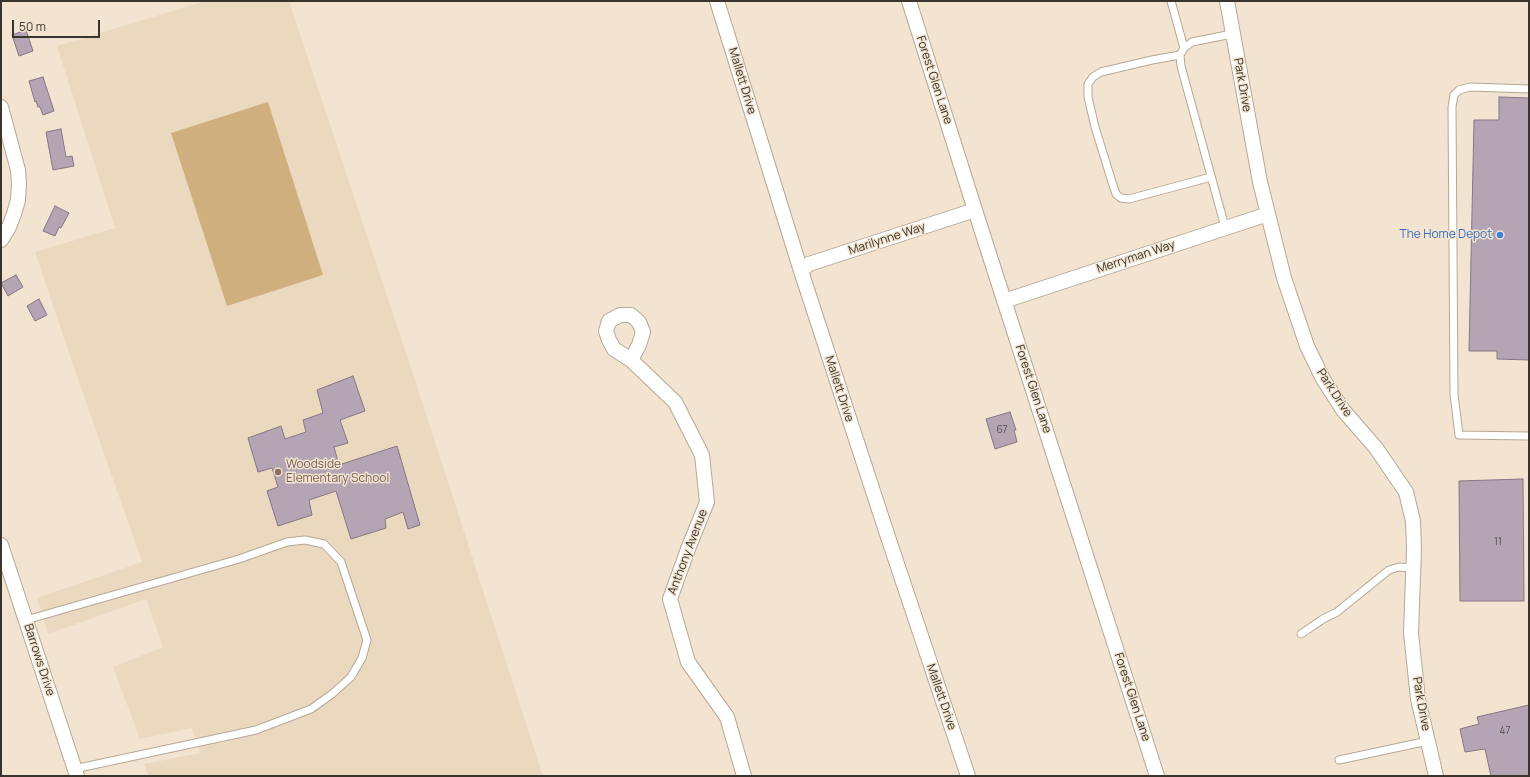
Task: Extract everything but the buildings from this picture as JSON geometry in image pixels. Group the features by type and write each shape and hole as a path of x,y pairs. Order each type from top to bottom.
{"street":[{"name":"Mallett Drive","path":"717,1 801,271 968,776"},
{"name":"Forest Glen Lane","path":"909,1 1157,776"},
{"name":"Park Drive","path":"1227,1 1260,182 1286,286 1307,346 1323,379 1343,410 1376,448 1406,492 1413,521 1414,568 1411,633 1418,699 1436,776"},
{"path":"1,107 16,159 19,183 18,200 14,214 9,227 1,240"},
{"name":"Marilynne Way","path":"801,271 809,264 975,210"},
{"name":"Merryman Way","path":"1004,301 1268,214"},
{"name":"Anthony Avenue","path":"631,360 675,402 702,456 707,502 670,599 688,662 727,717 744,776"},
{"name":"Barrows Drive","path":"1,545 76,773"}],"lane":[{"path":"1171,1 1184,48"},
{"path":"1225,227 1181,66 1180,55 1184,48 1192,42 1232,34"},
{"path":"1180,55 1102,72 1094,77 1088,84 1088,97 1095,127 1116,194 1121,198 1129,199 1211,177"},
{"path":"1529,89 1470,87 1459,90 1454,95 1452,107 1454,394 1459,435 1529,436"},
{"path":"26,620 239,559 287,542 305,540 324,544 341,562 367,640 362,658 350,676 332,694 311,709 256,730 76,773"},
{"path":"1302,634 1323,619 1337,612 1389,570 1399,567 1414,568"},
{"path":"1339,760 1428,741"}],"shaded area":[{"name":"Woodside Elementary School","path":"206,1 289,1 416,383 543,776 148,776 144,764 200,753 192,728 140,739 113,667 163,647 146,599 48,634 37,598 142,562 35,252 115,228 57,46"},
{"path":"268,102 323,275 227,306 171,133"}],"place":[{"name":"The Home Depot","path":"1500,235"},
{"name":"Woodside Elementary School","path":"278,472"}]}
